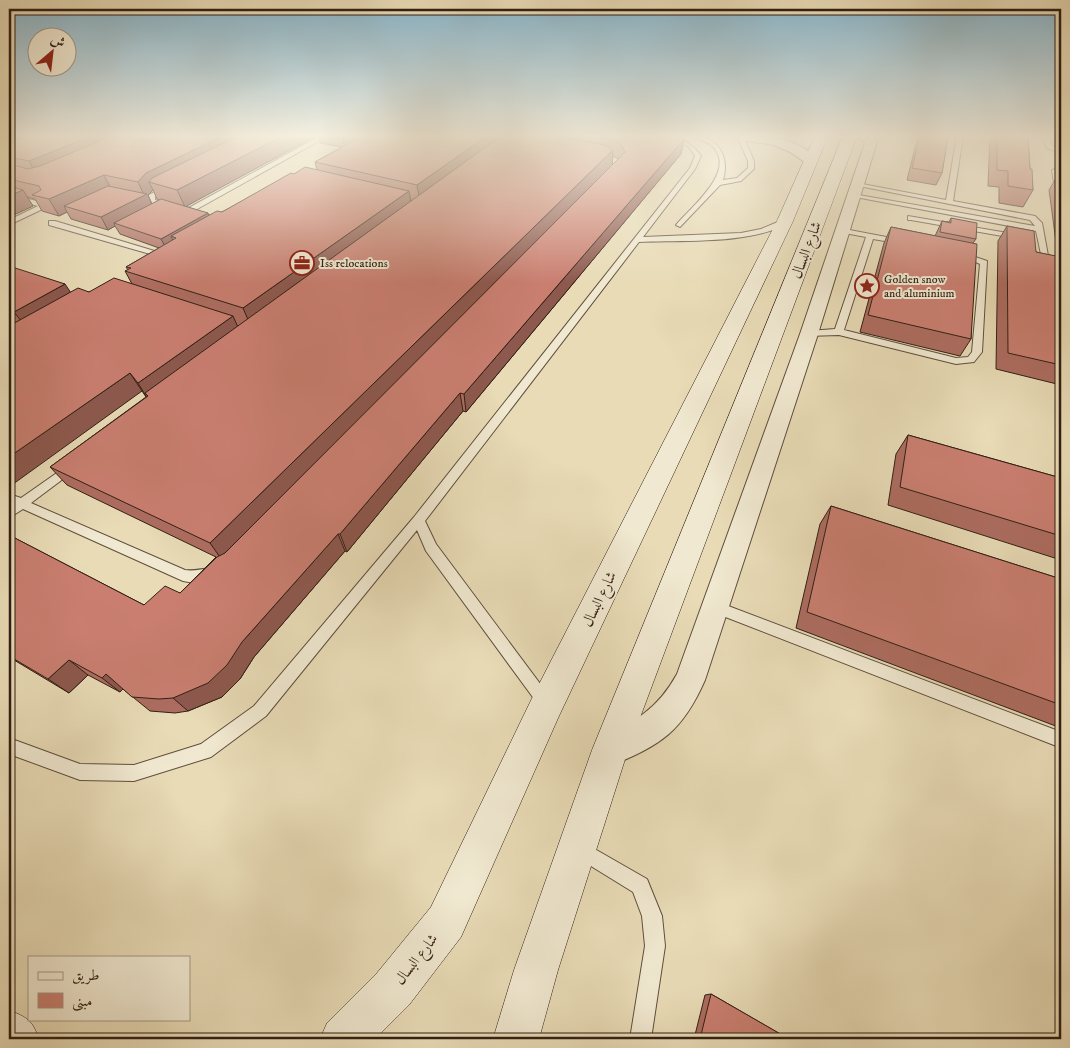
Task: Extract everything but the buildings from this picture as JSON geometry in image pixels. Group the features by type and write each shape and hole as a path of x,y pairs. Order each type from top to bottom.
{"street":[{"name":"شارع البسال","path":"344,1039 393,989 446,922 547,704 785,221 800,185"},
{"name":"شارع البسال","path":"516,1039 536,970 610,750 831,185"},
{"path":"610,750 642,735 664,721 680,702 690,680 857,185"},
{"path":"9,1033 16,1039"}],"lane":[{"path":"155,207 151,196 171,185"},
{"path":"187,211 235,185"},
{"path":"9,746 80,772 134,772 205,751 260,711 418,520 679,185"},
{"path":"680,225 716,185"},
{"path":"950,202 953,185"},
{"path":"855,190 934,199 1026,216 1036,221 1046,259"},
{"path":"855,190 912,206 1039,229"},
{"path":"9,196 45,206 9,223"},
{"path":"932,210 934,199"},
{"path":"146,201 155,207 165,206 195,213"},
{"path":"910,227 912,206"},
{"path":"911,218 1023,238"},
{"path":"60,219 52,223 163,258 176,251"},
{"path":"637,240 741,235 763,231 785,221"},
{"path":"842,230 915,245"},
{"path":"103,238 112,233"},
{"path":"839,332 870,236"},
{"path":"1033,240 1042,241"},
{"path":"808,334 829,331 839,332 956,361 971,360 977,352 984,263 969,256 951,252"},
{"path":"9,513 76,462"},
{"path":"9,498 183,575 206,576 225,568"},
{"path":"418,520 431,547 547,704"},
{"path":"715,607 1059,738"},
{"path":"577,847 640,886 652,916 656,946 641,1039"}],"place":[{"name":"Iss relocations","path":"302,263"},
{"name":"Golden snow and aluminium","path":"867,286"}]}
